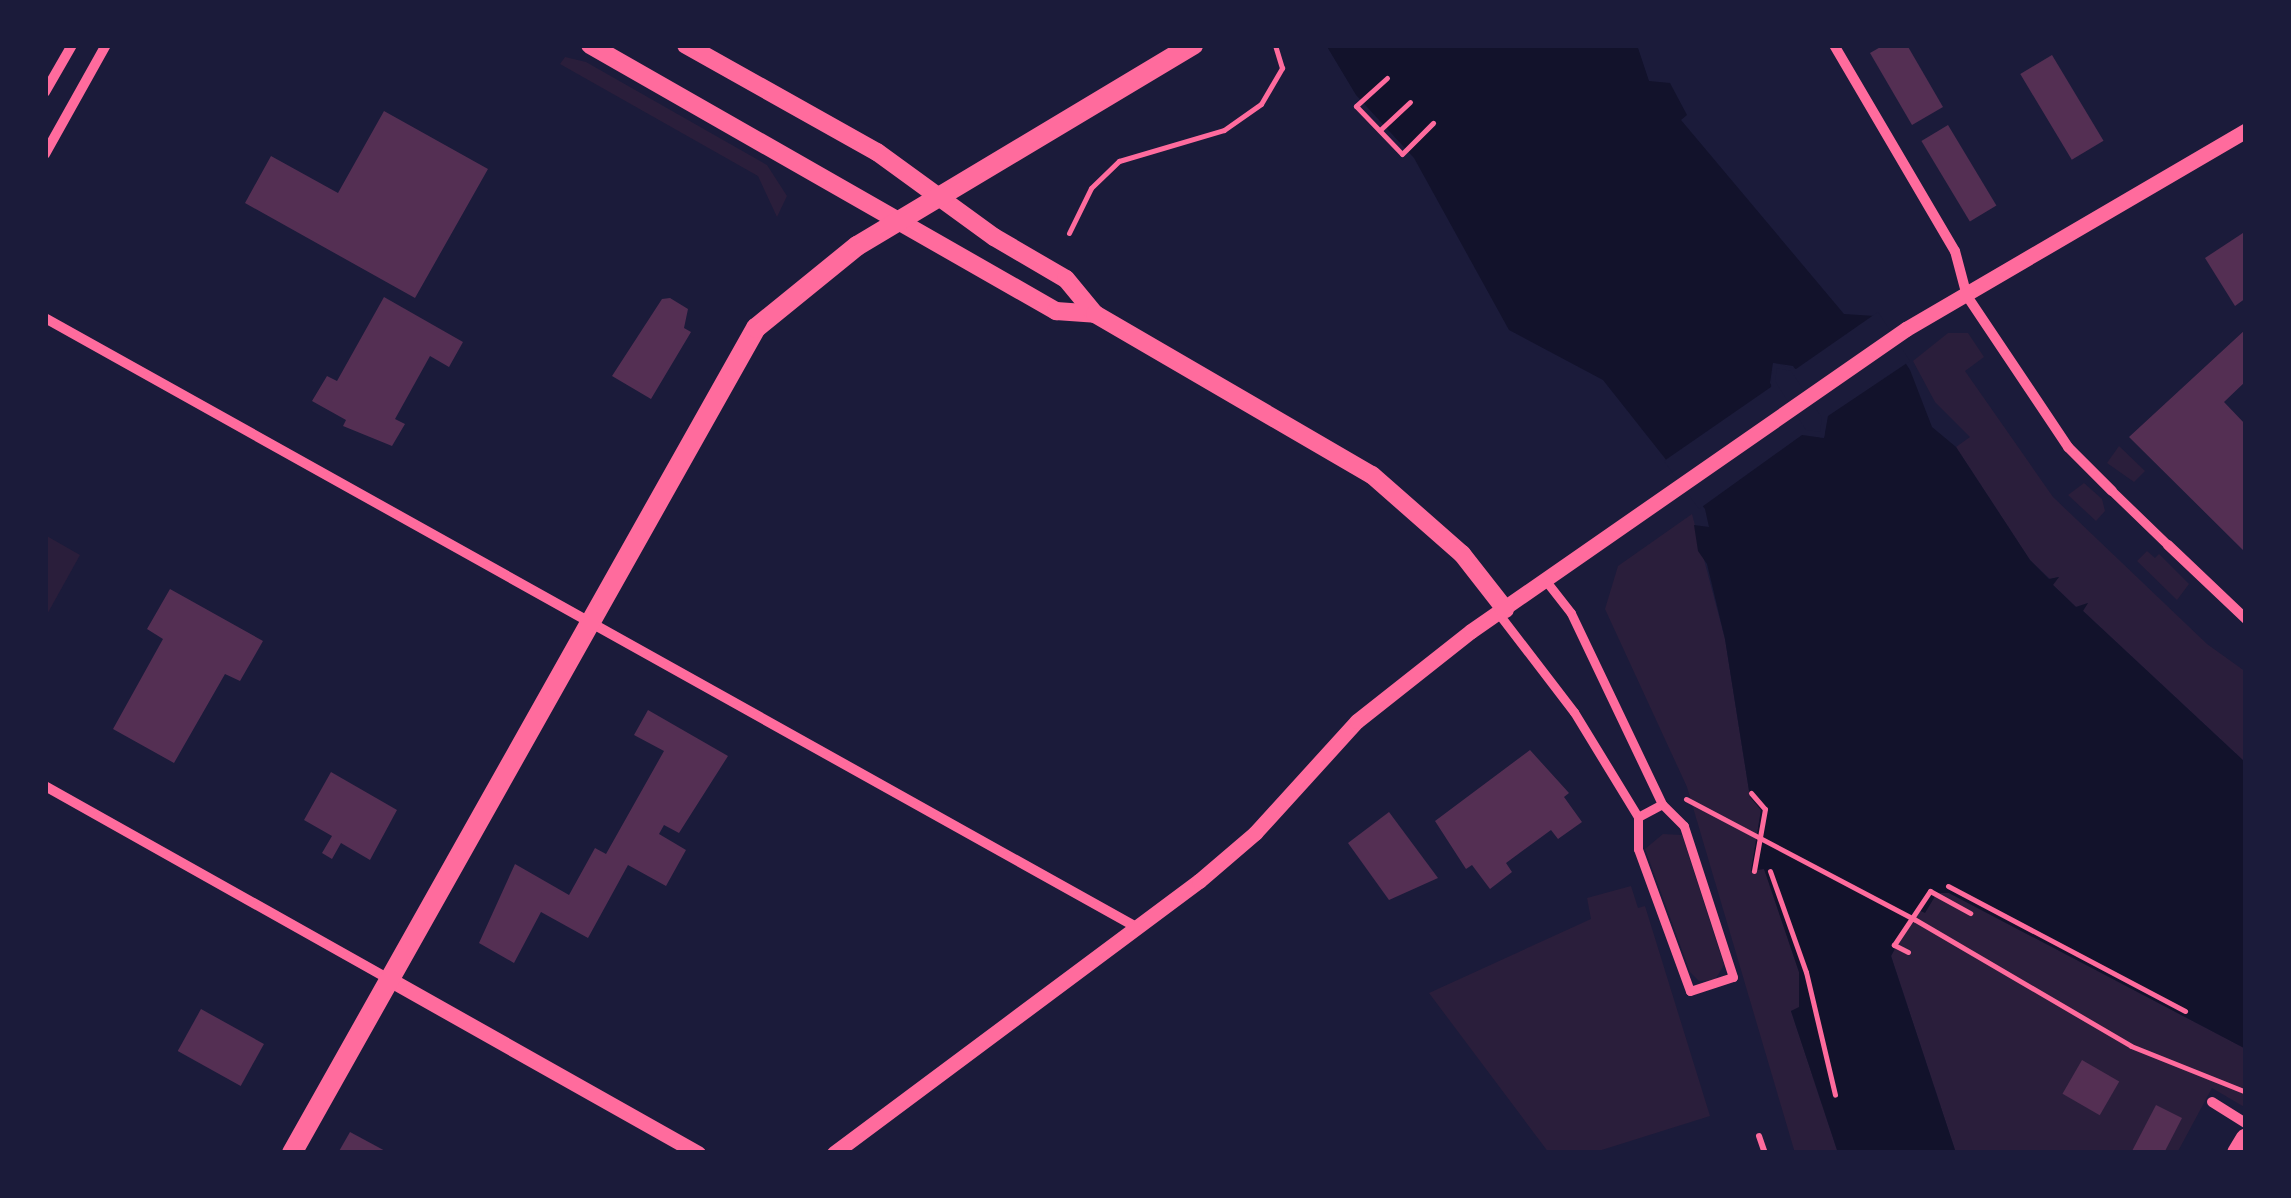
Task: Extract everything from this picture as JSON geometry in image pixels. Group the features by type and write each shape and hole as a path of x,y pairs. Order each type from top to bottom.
{"main road":[{"path":"590,45 1056,311 1094,314"},
{"path":"686,45 877,152 940,198 1066,278 1094,314 1372,475 1462,554 1501,611"},
{"path":"292,1153 756,328 806,282 898,221 1193,45"},
{"path":"2237,1153 2246,1138"}],"street":[{"path":"45,92 72,45"},
{"path":"45,154 106,45"},
{"path":"1834,45 1955,251 1967,296 2068,447 2246,619"},
{"path":"834,1153 1139,928 1255,833 1370,708 1501,611 1906,329 2246,130"},
{"path":"45,318 590,626 1139,928"},
{"path":"1501,611 1574,712 1638,818 1638,849 1690,991 1733,977 1684,826 1662,804 1570,613 1546,580"},
{"path":"45,786 698,1153"},
{"path":"1638,818 1662,804"},
{"path":"2212,1102 2246,1122"}],"lane":[{"path":"1759,1136 1764,1153"}],"path":[{"path":"1069,233 1091,188 1119,161 1224,130 1262,104 1282,68 1275,45"},
{"path":"1387,78 1356,106 1402,154 1433,123"},
{"path":"1380,130 1410,102"},
{"path":"1751,793 1765,809 1754,871"},
{"path":"1686,800 1914,919 2131,1046 2246,1092"},
{"path":"1770,871 1806,972 1835,1094"},
{"path":"1948,886 2185,1011"},
{"path":"1908,952 1894,945 1930,891 1970,912"}],"shaded area":[{"path":"1326,45 1637,45 1649,81 1670,83 1687,115 1681,120 1844,314 1875,316 1910,370 1932,427 1956,447 2030,560 2049,579 2059,577 2053,585 2076,607 2088,603 2083,611 2246,763 2246,1049 1949,893 1937,893 1925,913 1916,909 1891,956 1956,1153 1838,1153 1791,1011 1799,1007 1799,972 1764,869 1751,871 1761,810 1750,797 1725,639 1707,564 1698,551 1694,525 1709,527 1705,509 1603,380 1509,330 1414,158 1356,95","holes":["1773,363 1793,366 1827,416 1824,438 1803,434 1770,383"]},
{"path":"565,57 586,62 767,165 787,196 777,217 758,176 560,64"},
{"path":"1948,333 1968,333 1984,357 1965,371 2053,497 2207,644 2246,672 2246,763 2082,610 2088,603 2076,607 2052,584 2059,577 2050,579 2030,560 1956,447 1970,437 1935,402 1913,361"},
{"path":"2119,446 2145,471 2134,482 2107,463"},
{"path":"2084,483 2102,499 2105,511 2096,521 2068,495"},
{"path":"1692,514 1725,639 1750,797 1761,810 1751,871 1764,868 1799,972 1799,1008 1791,1011 1838,1153 1795,1153 1687,787 1605,609 1618,566"},
{"path":"45,535 80,555 45,618"},
{"path":"2147,551 2155,558 2159,554 2189,584 2177,600 2137,561"},
{"path":"1663,834 1682,835 1724,965 1715,980 1699,981 1690,972 1645,849"},
{"path":"1631,886 1638,908 1645,906 1710,1116 1592,1153 1549,1153 1429,993 1591,919 1587,898"},
{"path":"1937,893 1949,893 2246,1049 2246,1108 2212,1088 2177,1153 1956,1153 1891,956 1917,908"}],"pier":[{"path":"1878,312 1910,361 1828,416 1824,438 1802,435 1699,509 1664,461 1771,387 1773,363 1796,369","holes":["1777,368 1791,371 1822,418 1820,432 1806,430 1775,381"]}],"building":[{"path":"1884,45 1907,45 1943,107 1912,125 1870,53"},
{"path":"2052,55 2104,141 2072,160 2020,74"},
{"path":"384,111 488,169 415,298 245,203 271,156 338,193"},
{"path":"1948,125 1996,206 1970,222 1921,141"},
{"path":"2246,231 2246,298 2235,306 2205,258"},
{"path":"384,297 463,342 449,367 430,356 395,419 405,424 392,446 343,426 346,420 312,401 327,376 337,381"},
{"path":"670,298 688,309 684,328 691,332 651,399 612,376 662,299"},
{"path":"2246,329 2246,381 2224,402 2246,425 2246,553 2129,437"},
{"path":"170,589 263,641 240,681 225,674 174,763 113,729 163,639 147,629"},
{"path":"648,710 728,756 679,833 664,825 659,834 686,850 666,886 628,865 588,938 541,912 514,963 479,943 515,864 569,895 595,848 606,854 664,751 634,735"},
{"path":"1530,750 1569,793 1564,797 1582,822 1558,839 1551,830 1506,863 1512,872 1490,889 1472,865 1466,869 1435,821"},
{"path":"331,772 397,810 370,860 341,843 332,859 322,853 332,836 304,820"},
{"path":"1389,812 1438,878 1389,900 1348,843"},
{"path":"201,1009 264,1044 241,1086 178,1051"},
{"path":"2082,1060 2119,1082 2100,1115 2062,1094"},
{"path":"2156,1105 2182,1118 2164,1153 2131,1153"},
{"path":"350,1132 389,1153 338,1153"}]}
